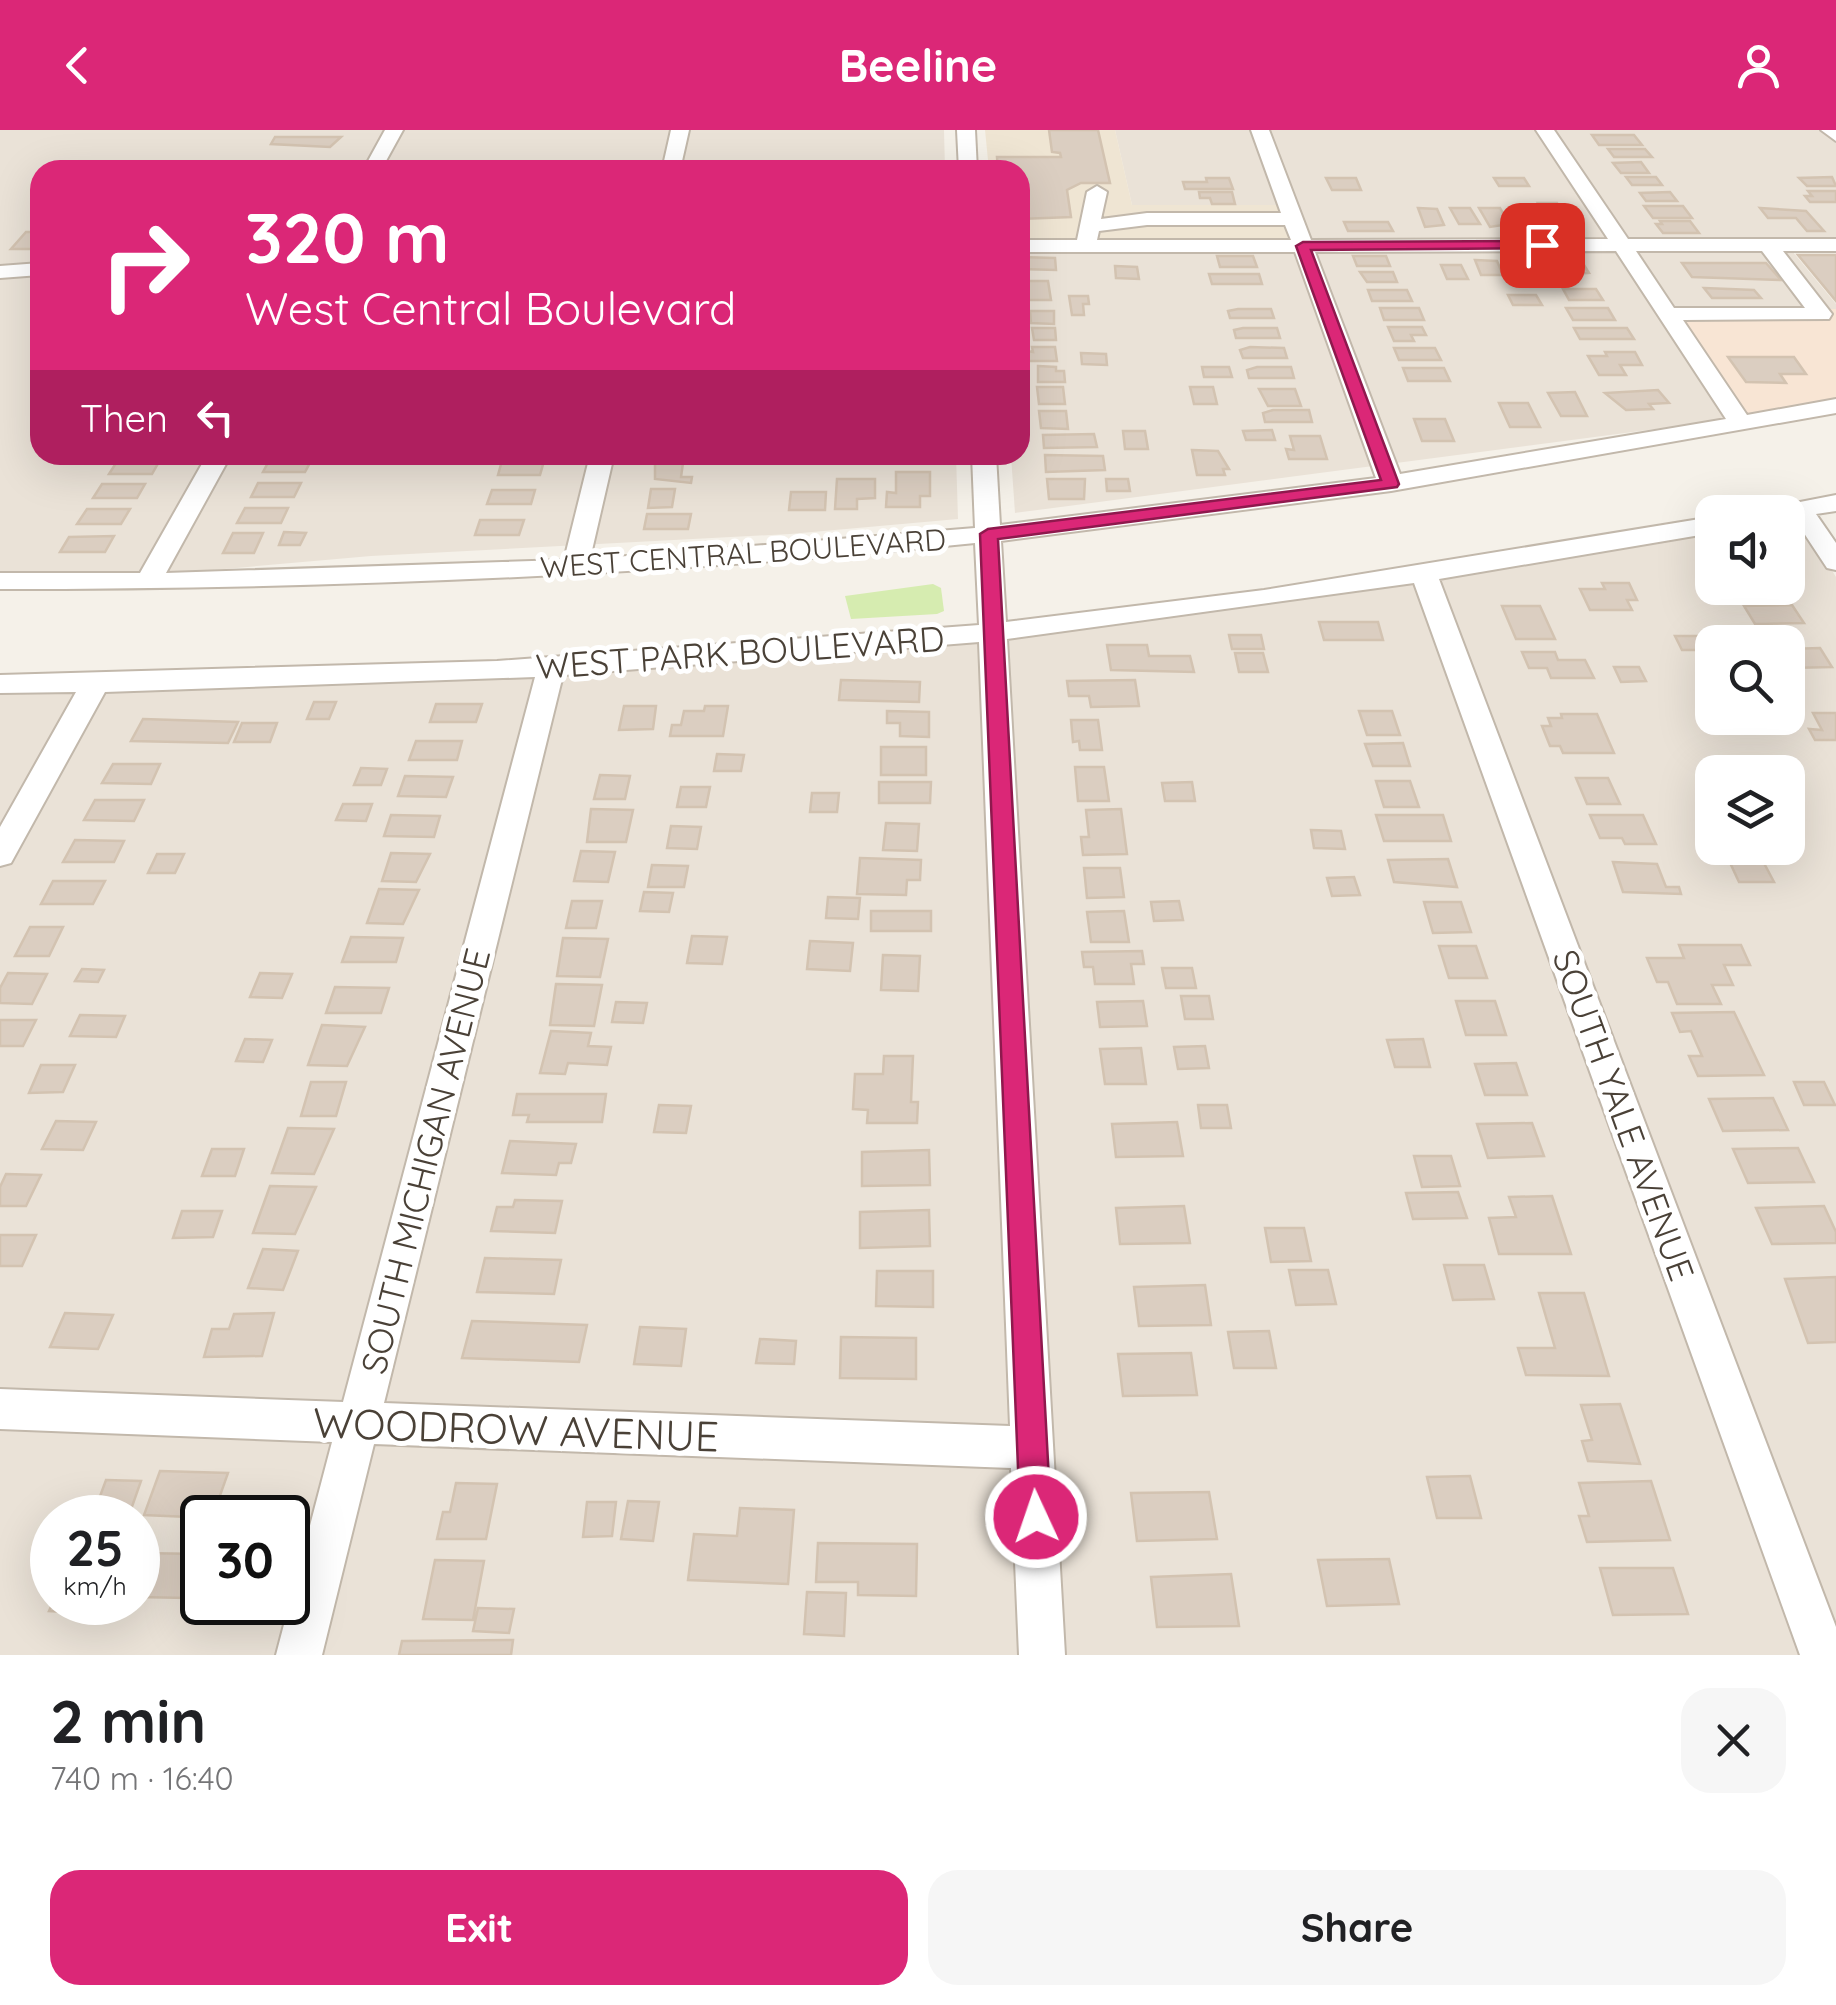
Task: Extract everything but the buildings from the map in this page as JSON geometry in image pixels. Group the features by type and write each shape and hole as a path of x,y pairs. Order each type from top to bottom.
{"street":[{"path":"378,160 394,130"},
{"path":"673,160 680,130"},
{"path":"966,130 968,160"},
{"path":"1260,130 1391,484"},
{"path":"1545,130 1741,423"},
{"path":"1830,130 1836,136"},
{"path":"1088,236 1096,192"},
{"path":"1030,245 1088,236 1147,219 1293,220"},
{"path":"1088,236 1303,246 1622,245 1772,252 1820,314 1674,322"},
{"path":"1664,260 1836,245"},
{"path":"0,272 30,270"},
{"path":"1674,322 1836,332"},
{"name":"WEST CENTRAL BOULEVARD","path":"0,581 575,568 988,534 1391,484 1836,406"},
{"path":"149,580 213,465"},
{"path":"575,568 600,465"},
{"path":"985,465 1042,1655"},
{"path":"1805,509 1835,505"},
{"path":"1805,526 1836,562"},
{"name":"WEST PARK BOULEVARD","path":"0,684 551,668 995,632 1424,574 1695,528"},
{"name":"SOUTH YALE AVENUE","path":"1424,574 1823,1655"},
{"name":"SOUTH MICHIGAN AVENUE","path":"299,1655 551,668"},
{"path":"0,856 96,683"},
{"name":"WOODROW AVENUE","path":"0,1409 1032,1448"}],"shaded area":[{"path":"0,130 944,130 945,160 30,160 30,465 956,465 958,519 790,534 371,556 145,576 0,575"},
{"path":"985,130 1115,130 1132,205 1284,205 1298,244 1030,238 1030,160 988,160"},
{"path":"1115,130 1823,130 1836,143 1836,242 1614,243 1732,419 1015,513 1012,465 1030,465 1030,238 1297,244 1283,205 1132,205"},
{"path":"1788,246 1836,304 1836,309 1670,309 1628,247"},
{"path":"1670,309 1836,309 1836,403 1743,419"},
{"path":"1805,528 1836,577 1836,1655 0,1655 0,689 1005,636 1415,581 1695,531 1695,605 1805,605"}],"green space":[{"path":"933,584 941,588 944,611 937,614 851,619 845,596"}],"route":[{"path":"1036,1517 988,534 1391,484 1303,246 1542,245"}]}
